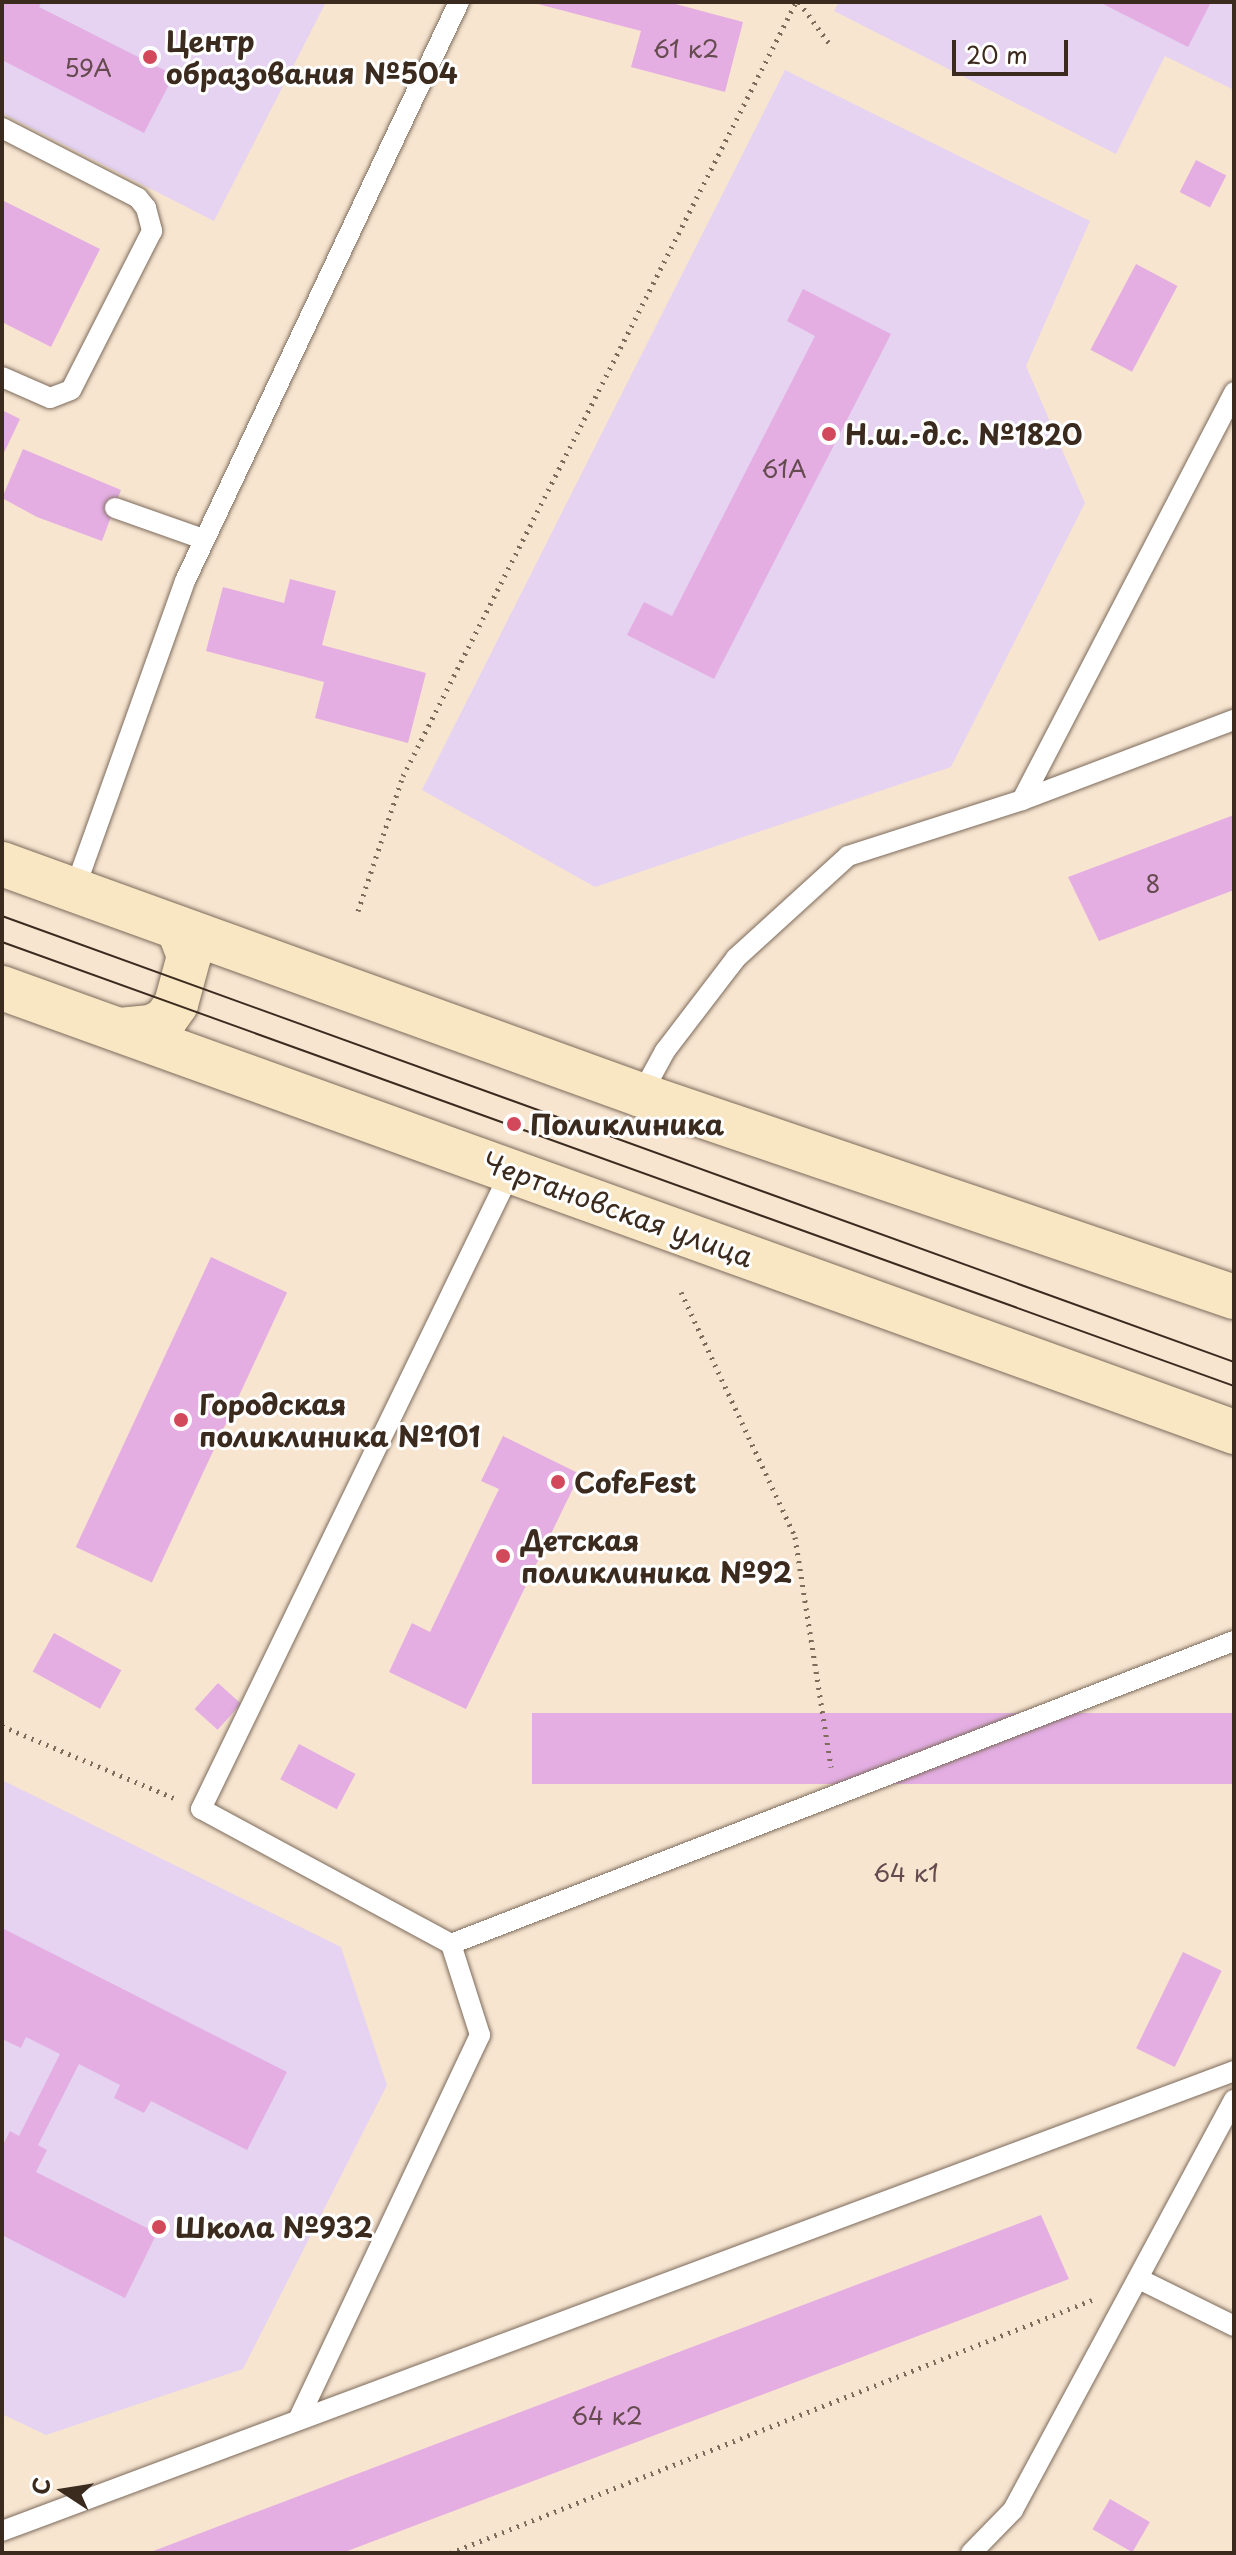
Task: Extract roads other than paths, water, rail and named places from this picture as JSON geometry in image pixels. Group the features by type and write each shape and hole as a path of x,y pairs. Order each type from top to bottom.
{"main road":[{"path":"2,864 641,1095 1234,1297"},
{"path":"120,1030 151,1027 165,1020 176,1004 189,956 178,928"},
{"name":"Чертановская улица","path":"2,988 1234,1432"}],"lane":[{"path":"74,891 203,539 459,2"},
{"path":"2,128 138,198 146,208 152,231 71,390 50,398 2,377"},
{"path":"1022,800 1234,392"},
{"path":"115,508 203,539"},
{"path":"641,1095 665,1051 736,958 848,856 1022,800 1234,720"},
{"path":"298,2420 480,2035 451,1944 201,1809 511,1171"},
{"path":"451,1944 1234,1641"},
{"path":"2,2531 1234,2071"},
{"path":"971,2553 1013,2510 1141,2280 1234,2100"},
{"path":"1141,2280 1234,2326"}],"tram line":[{"path":"2,916 1234,1362"},
{"path":"2,942 1234,1386"}],"place":[{"name":"Центр образования №504","path":"150,57"},
{"name":"Н.ш.-д.с. №1820","path":"829,434"},
{"name":"Поликлиника","path":"514,1124"},
{"name":"Городская поликлиника №101","path":"181,1420"},
{"name":"CofeFest","path":"558,1482"},
{"name":"Детская поликлиника №92","path":"503,1556"},
{"name":"Школа №932","path":"159,2227"}]}
